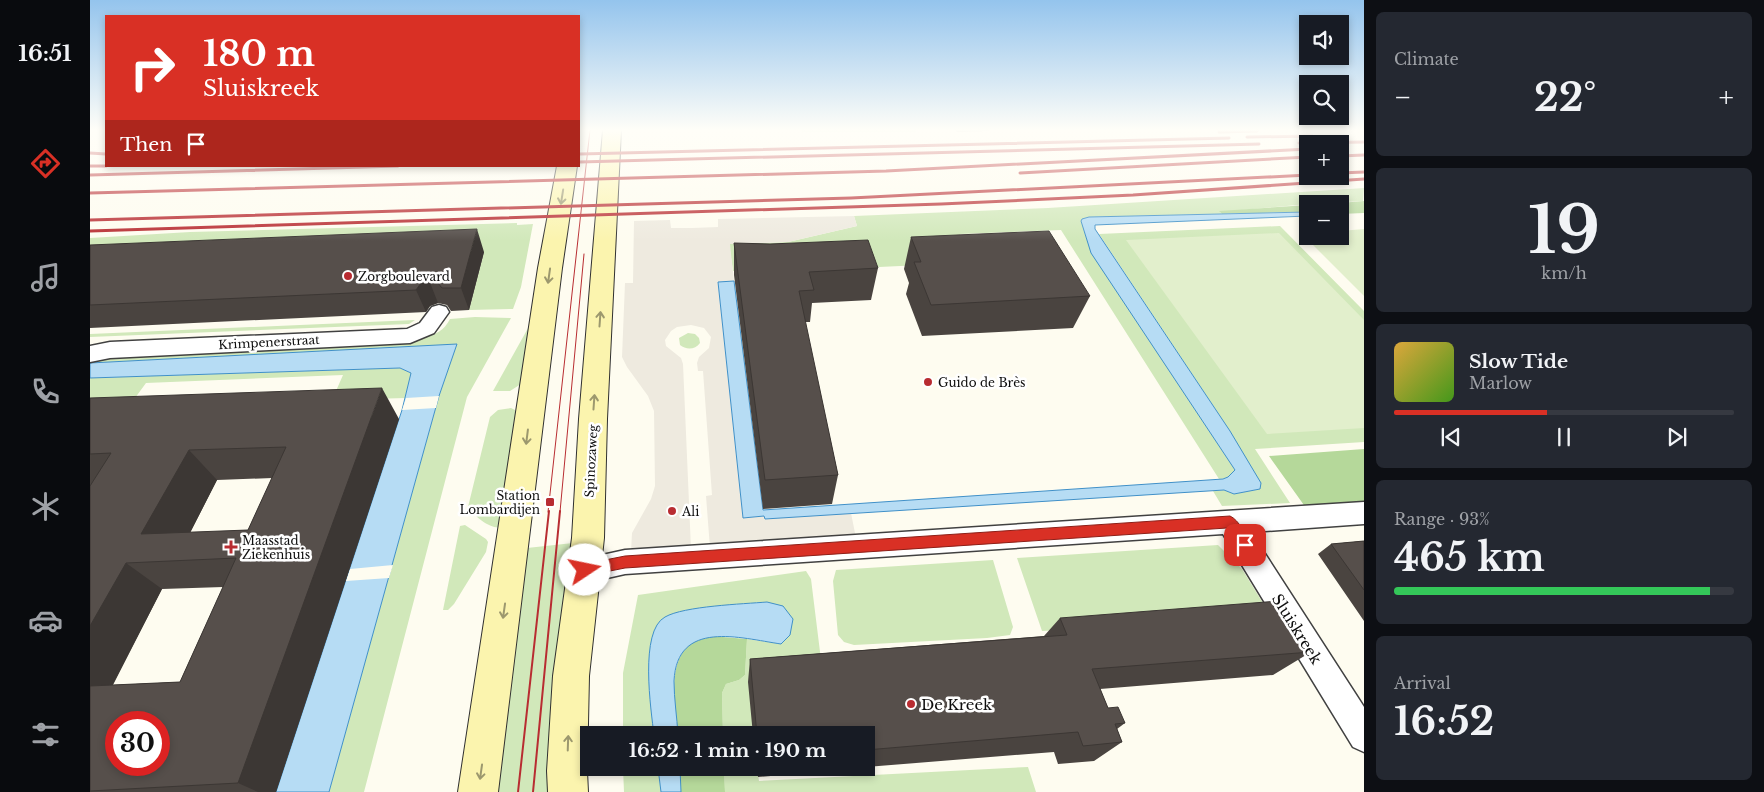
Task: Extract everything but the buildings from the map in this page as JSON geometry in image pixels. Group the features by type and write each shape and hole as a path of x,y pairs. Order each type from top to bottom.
{"main road":[{"path":"478,792 550,268 567,167"},
{"name":"Spinozaweg","path":"568,792 571,676 585,570 610,167"}],"street":[{"name":"Krimpenerstraat","path":"90,342 398,329 419,323 432,312 427,328 410,336 110,350 90,354"},
{"path":"585,570 625,562 1364,514"},
{"name":"Sluiskreek","path":"1230,522 1364,736"}],"green space":[{"path":"1364,188 1363,201 1349,202 1349,195 1299,195 1299,205 1220,212 1222,214 1089,217 1081,221 1092,253 1235,470 1228,477 1219,479 1061,230 960,234 972,258 1053,259 772,272 769,269 733,271 729,244 788,242 857,226 854,216 1048,208"},
{"path":"1364,201 1364,213 1349,214 1349,202"},
{"path":"1299,206 1299,212 1222,214 1219,211"},
{"path":"517,223 517,225 533,224 521,287 513,309 469,310 484,252 90,269 90,238 190,232"},
{"path":"1280,226 1364,311 1364,442 1255,449 1290,503 1222,506 1213,491 1224,490 1234,494 1260,489 1230,431 1099,234"},
{"path":"1364,229 1364,296 1313,245 1349,245 1349,230"},
{"path":"1279,233 1364,320 1364,428 1267,434 1126,240"},
{"path":"475,317 511,318 467,397 364,792 329,792 439,396 456,345 90,363 90,357 423,338 439,332 450,319"},
{"path":"415,320 409,324 90,337 90,334"},
{"path":"532,321 521,384 510,391 493,391"},
{"path":"688,333 695,334 699,338 700,343 696,347 688,348 680,345 679,338"},
{"path":"400,368 411,373 406,398 332,400 343,375 146,383 127,409 90,408 90,378"},
{"path":"511,408 515,410 517,415 501,527 497,527 483,522 468,507 490,417 498,410"},
{"path":"1364,449 1364,504 1306,508 1269,456"},
{"path":"465,525 486,539 488,542 486,552 454,604 448,610 443,610 460,526"},
{"path":"573,543 550,792 494,792 527,548"},
{"path":"1218,545 1242,569 1274,621 1042,631 1017,558"},
{"path":"993,560 1013,627 1010,635 987,638 854,645 844,642 838,635 833,581 836,570"},
{"path":"806,571 811,579 822,668 763,726 723,726 722,693 726,684 739,680 745,675 747,639 781,644 767,602 720,606 677,613 650,648 649,691 653,726 623,726 623,673 638,595"},
{"path":"710,636 747,639 745,675 739,680 726,684 722,693 723,726 677,726 674,688 677,664 682,654 696,640"},
{"path":"1028,767 1036,792 725,792 724,776 758,776 759,781"},
{"path":"623,776 659,776 661,792 624,792"},
{"path":"680,776 724,776 725,792 681,792"}],"shaded area":[{"path":"854,216 857,226 788,242 730,244 734,281 718,282 743,518 764,516 765,519 851,513 856,538 710,548 706,496 712,495 703,371 698,371 697,363 699,357 709,348 711,337 704,328 691,325 677,327 671,331 665,340 666,346 681,358 683,364 691,549 631,552 632,533 651,499 655,486 654,411 648,396 622,357 625,283 633,283 634,221 670,220 671,228 692,228 718,227 718,219"}],"water":[{"path":"1299,212 1299,216 1095,225 1095,229 1230,431 1261,483 1260,489 1234,494 1224,490 765,519 764,516 743,518 718,282 734,281 763,510 1223,479 1228,477 1235,470 1091,253 1081,221 1089,217"},
{"path":"457,344 439,396 329,792 276,792 402,410 411,373 400,368 90,378 90,363"},
{"path":"767,602 783,606 793,619 790,635 781,644 730,637 713,637 698,640 686,648 678,661 674,681 677,726 653,726 649,690 649,654 657,625 665,617 674,613 714,606"},
{"path":"659,776 680,776 681,792 661,792"}],"pier":[{"path":"439,396 436,408 402,410 406,398"},
{"path":"393,565 389,578 346,581 350,569"}],"tram line":[{"path":"548,512 586,167"},
{"path":"560,512 584,254"},
{"path":"518,792 549,511"},
{"path":"533,792 560,511"}],"railway":[{"path":"90,175 364,167"},
{"path":"90,193 886,171 963,167"},
{"path":"1020,173 1129,167"},
{"path":"1349,173 1364,172"},
{"path":"90,220 851,198 1299,175"},
{"path":"90,231 941,204 1133,195 1364,179"}],"place":[{"name":"Zorgboulevard","path":"348,276"},
{"name":"Guido de Brès","path":"928,382"},
{"name":"Station Lombardijen","path":"550,502"},
{"name":"Ali","path":"672,511"},
{"name":"Maasstad Ziekenhuis","path":"231,547"},
{"name":"De Kreek","path":"911,704"}],"route":[{"path":"585,570 625,562 1230,522 1245,545"}]}
